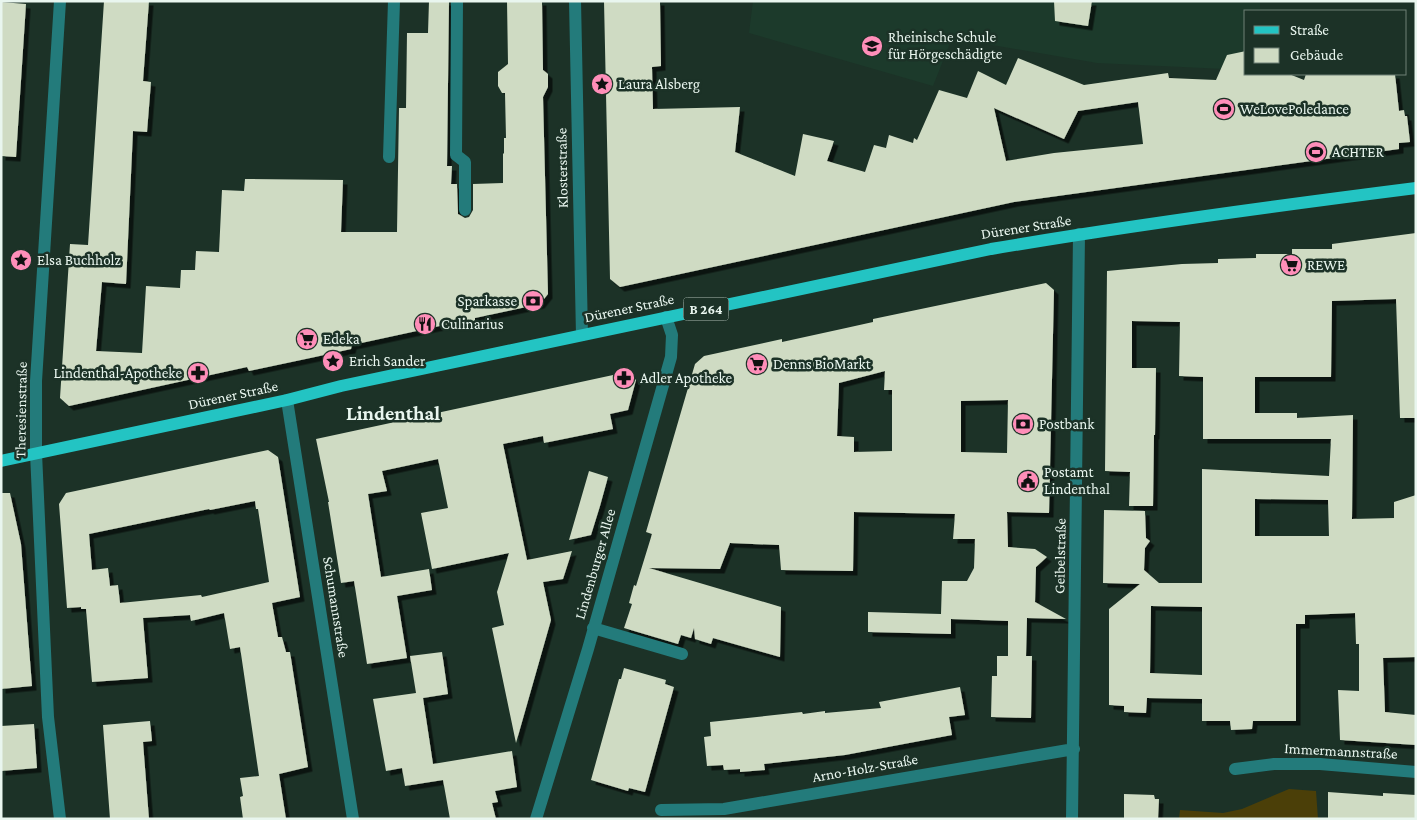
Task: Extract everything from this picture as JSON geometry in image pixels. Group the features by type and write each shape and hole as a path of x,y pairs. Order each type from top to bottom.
{"main road":[{"name":"Dürener Straße","path":"1,460 990,248 1301,202 1416,188"}],"street":[{"name":"Theresienstraße","path":"60,1 36,381 36,453 48,717 60,819"},
{"path":"389,158 394,1"},
{"path":"457,1 456,155 465,162 465,210"},
{"name":"Klosterstraße","path":"575,1 582,334"},
{"name":"Geibelstraße","path":"1072,819 1079,234"},
{"name":"Lindenburger Allee","path":"536,819 594,628 671,357 672,336 666,317"},
{"name":"Schumannstraße","path":"287,400 352,819"},
{"path":"594,628 682,654"},
{"name":"Arno-Holz-Straße","path":"661,810 724,809 1074,749"},
{"name":"Immermannstraße","path":"1235,769 1274,764 1320,764 1416,772"}],"shaded area":[{"name":"Rheinische Schule für Hörgeschädigte","path":"753,1 1260,1 1260,10 1244,10 1244,70 1097,63 952,38 933,86 749,33"},
{"path":"1289,789 1316,791 1318,819 1179,819 1180,810 1223,813 1242,809"}],"building":[{"path":"104,1 149,1 143,81 151,82 147,132 133,131 126,284 102,282 96,351 142,353 146,286 180,288 181,270 195,270 196,251 219,252 222,190 244,191 245,179 343,180 341,232 397,232 399,108 406,108 407,33 428,33 429,1 449,1 447,166 452,166 451,184 457,184 458,214 465,218 469,217 473,210 473,184 503,183 504,138 506,138 505,93 502,93 498,86 498,72 508,64 507,1 542,1 543,70 548,74 548,87 543,97 548,294 540,304 475,318 475,324 449,324 352,345 351,349 315,357 249,371 247,367 69,406 60,398 70,244 88,245"},
{"path":"604,1 660,1 661,66 652,67 653,109 740,107 735,152 795,176 803,134 834,141 827,161 865,172 874,145 886,148 889,135 913,143 914,138 917,140 939,90 967,98 978,71 1006,85 1018,58 1084,85 1168,73 1169,78 1216,80 1227,55 1244,51 1244,75 1292,75 1304,80 1306,75 1395,75 1399,111 1404,110 1405,116 1407,116 1410,142 1399,143 1399,149 1014,202 620,287 610,279","holes":["1138,102 1143,144 1054,153 1006,161 994,108 1064,139 1078,111"]},
{"path":"1054,1 1092,1 1088,26 1055,21"},
{"path":"1,2 26,4 16,157 1,156"},
{"path":"1416,233 1416,418 1400,418 1396,299 1332,301 1331,377 1255,377 1255,413 1297,413 1297,418 1353,415 1352,519 1394,518 1394,502 1416,495 1416,657 1383,658 1385,712 1416,715 1416,745 1340,740 1338,690 1359,691 1359,644 1356,644 1355,613 1305,615 1305,624 1296,624 1296,721 1253,721 1252,729 1231,730 1230,721 1202,721 1202,699 1147,698 1146,713 1124,712 1124,706 1109,705 1109,609 1140,584 1103,583 1104,510 1145,511 1146,538 1150,541 1145,548 1144,570 1159,583 1202,583 1202,469 1329,476 1331,439 1203,439 1203,377 1179,376 1180,322 1132,321 1132,368 1156,368 1155,435 1153,506 1129,506 1130,472 1105,471 1107,271 1182,264 1218,263 1218,259 1256,258 1256,254 1292,254 1292,249 1332,249 1332,244","holes":["1255,499 1328,500 1329,536 1255,536","1151,606 1202,607 1202,675 1150,673"]},
{"path":"1046,283 1054,290 1049,513 1007,512 1008,547 1035,549 1047,557 1036,567 1035,602 1066,619 1027,618 1026,656 1032,656 1031,718 991,717 992,676 997,676 997,656 1008,656 1008,621 951,619 951,634 868,632 868,612 941,614 942,581 967,581 974,568 975,539 953,539 955,514 854,512 853,571 781,570 779,545 730,543 720,569 649,568 781,607 780,657 713,638 711,644 695,639 694,628 691,638 681,635 678,644 624,628 632,604 629,603 634,585 636,586 652,534 646,532 695,364 704,356 782,339 782,342 846,328 873,322 873,319","holes":["885,371 884,390 892,390 892,451 854,452 854,437 837,436 839,383","1008,400 1007,453 961,452 961,401"]},
{"path":"627,372 636,380 628,410 610,414 613,429 544,443 543,436 503,444 527,560 572,551 563,579 543,582 551,620 516,743 492,628 504,625 497,592 509,553 432,569 421,513 448,508 438,459 382,471 387,491 368,494 381,577 429,569 432,590 397,596 407,658 367,664 354,581 341,583 329,502 316,439"},
{"path":"268,450 278,457 300,597 272,603 278,637 282,637 286,652 290,652 308,767 279,774 286,819 243,819 240,797 243,796 240,778 259,776 240,647 230,649 224,613 191,621 190,615 143,618 148,678 92,682 86,609 81,609 81,607 67,608 59,504 66,493","holes":["255,501 256,509 258,509 269,582 202,597 201,595 120,603 118,585 110,586 108,568 92,570 89,534"]},
{"path":"589,471 608,477 600,506 591,535 569,540"},
{"path":"1,493 10,493 21,544 32,686 1,689"},
{"path":"442,652 448,694 423,698 433,764 512,751 517,787 495,791 498,802 492,803 496,819 450,819 443,780 405,786 402,768 386,771 373,699 416,693 410,656"},
{"path":"624,668 666,680 665,684 674,687 645,792 629,788 628,791 591,780 619,679 621,679"},
{"path":"960,687 965,715 949,717 952,735 845,755 764,764 765,770 740,772 740,769 724,770 723,765 707,766 704,737 711,736 710,722 802,712 803,714 825,711 825,713 881,708 879,702"},
{"path":"150,721 152,741 143,742 149,819 110,819 103,725"},
{"path":"34,724 37,768 1,771 1,726"},
{"path":"1328,792 1383,796 1383,793 1416,795 1416,819 1328,819"},
{"path":"1124,794 1154,795 1155,799 1159,799 1158,819 1124,819"}],"place":[{"name":"Rheinische Schule für Hörgeschädigte","path":"872,46"},
{"name":"Laura Alsberg","path":"602,84"},
{"name":"WeLovePoledance","path":"1224,109"},
{"name":"ACHTER","path":"1316,152"},
{"name":"Elsa Buchholz","path":"21,260"},
{"name":"REWE","path":"1291,265"},
{"name":"Sparkasse","path":"533,301"},
{"name":"Culinarius","path":"425,324"},
{"name":"Edeka","path":"307,339"},
{"name":"Erich Sander","path":"333,361"},
{"name":"Denns BioMarkt","path":"757,364"},
{"name":"Lindenthal-Apotheke","path":"198,373"},
{"name":"Adler Apotheke","path":"624,378"},
{"name":"Postbank","path":"1023,424"},
{"name":"Postamt Lindenthal","path":"1028,481"}],"district":[{"name":"Lindenthal","path":"393,413"}]}
